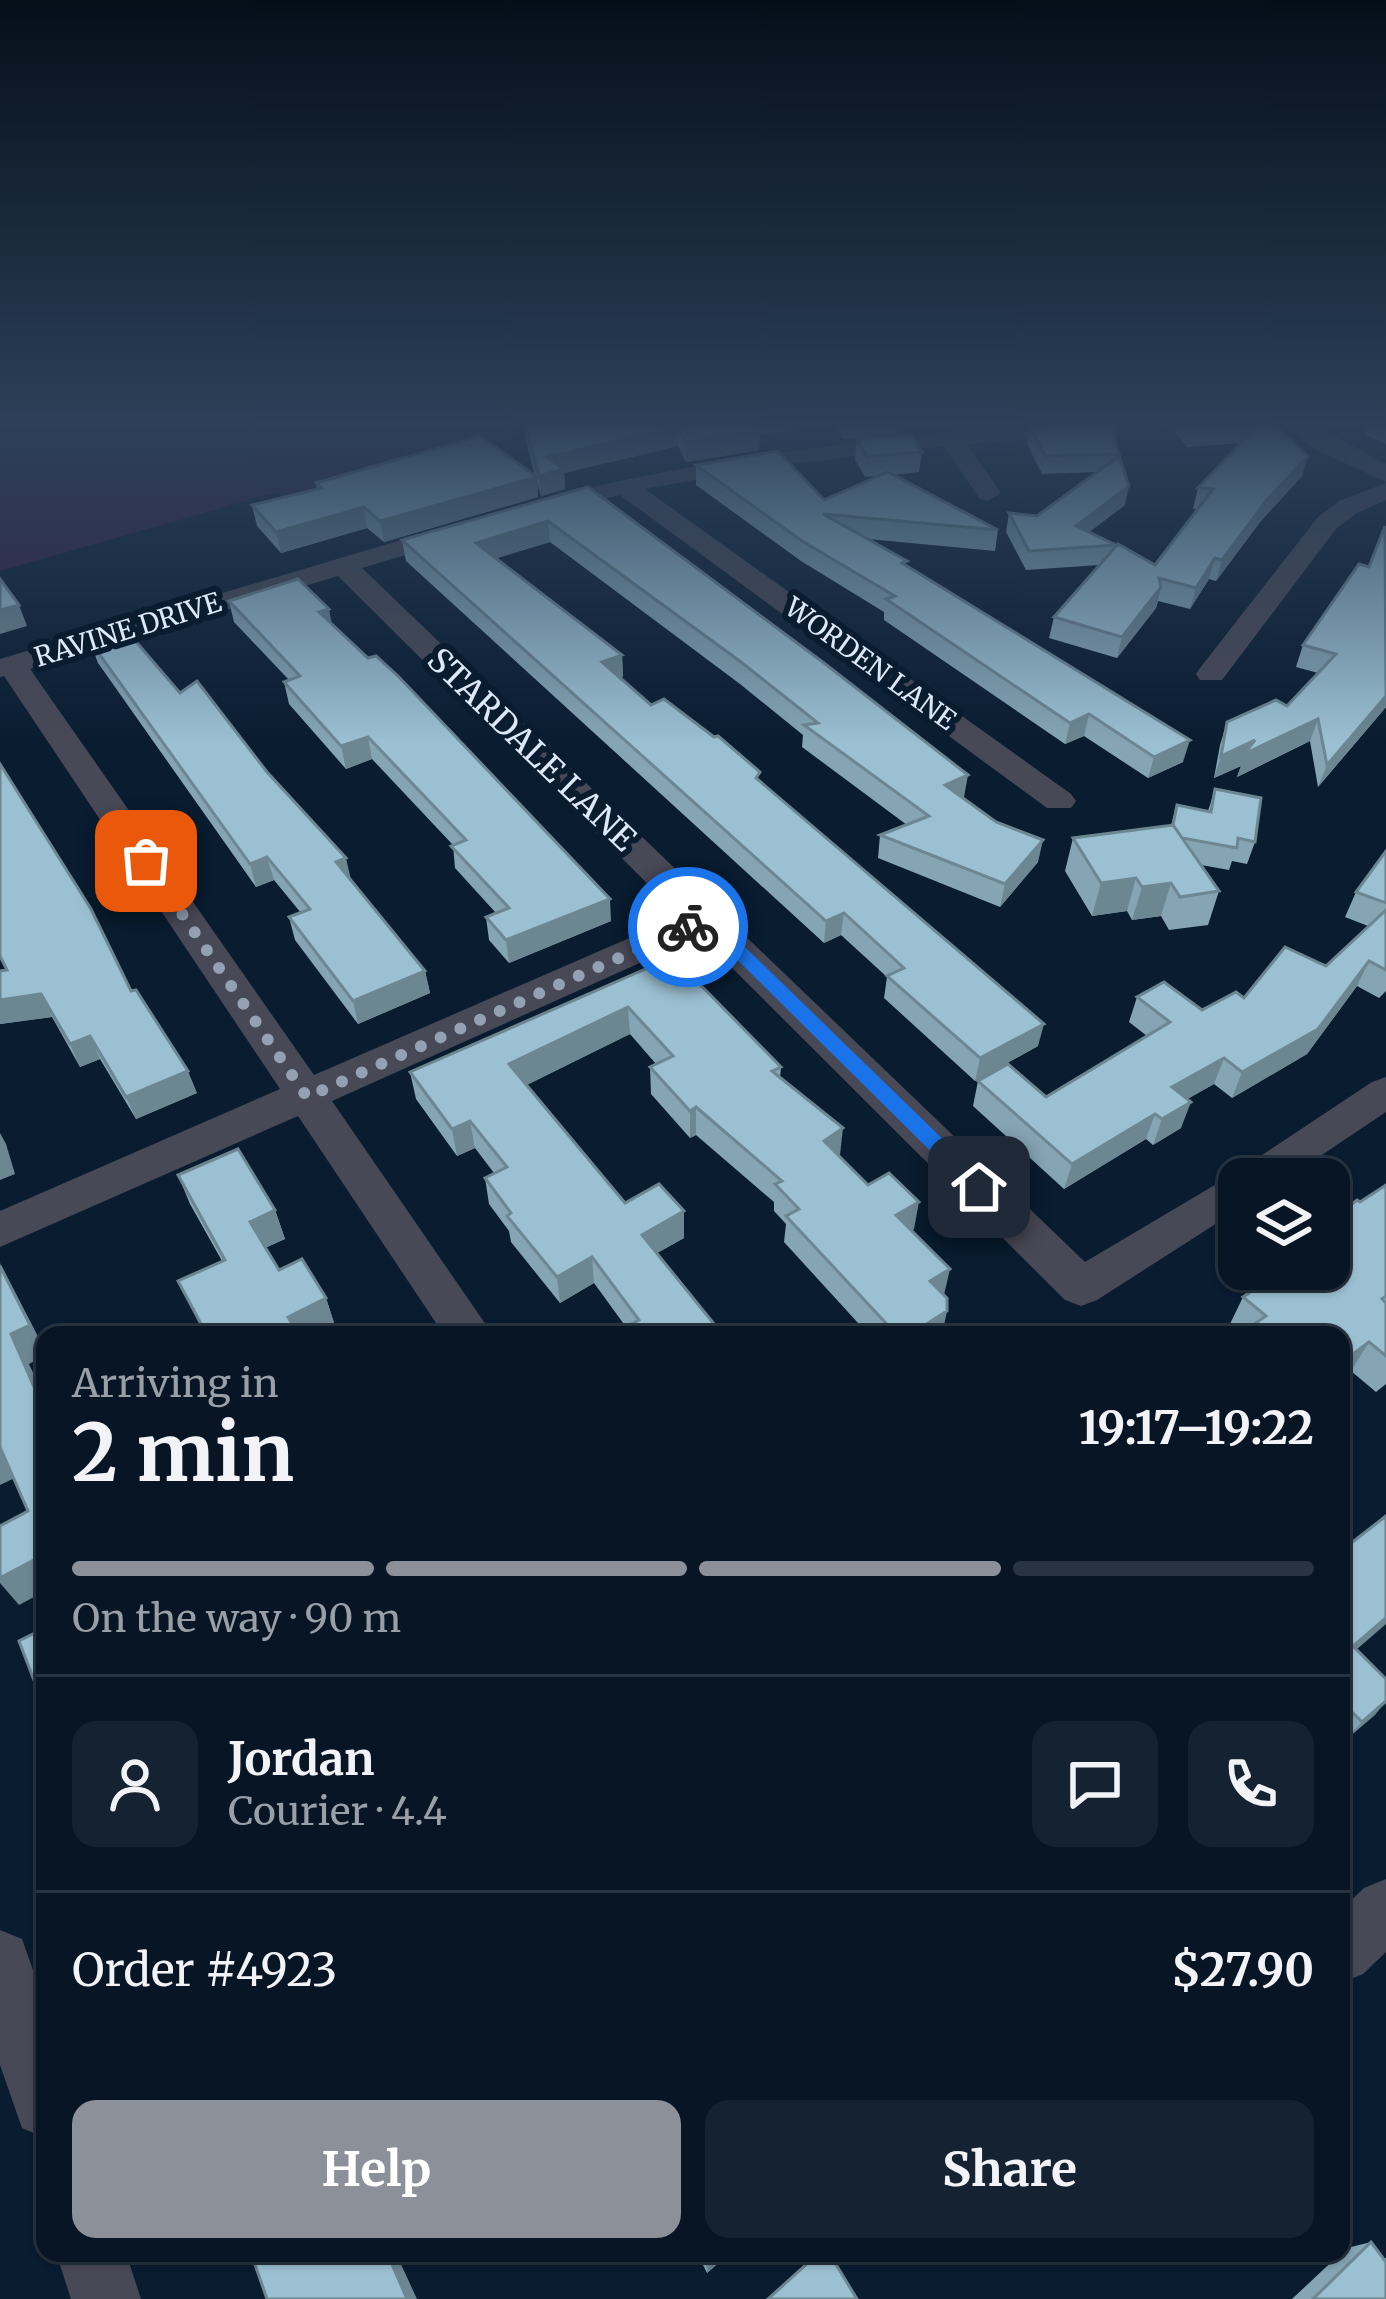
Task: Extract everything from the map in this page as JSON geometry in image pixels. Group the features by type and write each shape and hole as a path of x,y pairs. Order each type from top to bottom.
{"street":[{"name":"RAVINE DRIVE","path":"6,667 467,528"},
{"name":"WORDEN LANE","path":"683,528 1059,801"},
{"path":"1211,674 1323,528"},
{"name":"STARDALE LANE","path":"343,565 1081,1287 1218,1201"},
{"path":"6,667 464,1326"},
{"path":"0,1230 706,919"},
{"path":"1285,1158 1386,1092"},
{"path":"1350,1944 1386,1910"},
{"path":"0,1961 36,2076"},
{"path":"94,2262 106,2299"}],"shaded area":[{"path":"0,528 150,528 0,571"}],"building":[{"path":"443,528 524,528 476,543 622,655 602,662 651,705 664,699 718,736 760,772 756,778 1044,1024 980,1058 887,976 904,968 844,913 826,921 402,540"},
{"path":"558,528 643,528 968,775 945,785 996,822 1043,840 1005,884 880,835 929,816 804,725 818,723"},
{"path":"784,528 849,528 1190,740 1154,757 1089,714 1070,723 886,599 895,596"},
{"path":"1017,528 1081,528 1116,545 1029,551"},
{"path":"1183,528 1246,528 1222,560 1215,558 1196,588 1159,578 1161,587 1122,637 1054,617 1118,544 1155,565"},
{"path":"1385,528 1386,696 1327,765 1318,719 1244,754 1255,740 1221,756 1227,722 1276,700 1287,706 1336,654 1303,645 1359,564 1369,567"},
{"path":"0,579 19,605 0,610"},
{"path":"298,579 329,609 319,612 368,658 376,656 398,676 610,899 506,940 486,917 509,908 451,846 466,840 368,737 341,746 284,682 300,676 229,601"},
{"path":"126,630 180,693 197,681 267,772 346,858 336,862 425,971 353,1001 289,917 310,909 267,857 250,864 90,641"},
{"path":"0,764 91,909 131,991 136,990 188,1071 126,1097 90,1036 70,1044 41,994 0,1000 0,971 7,970 0,956"},
{"path":"1215,789 1261,798 1255,842 1238,838 1237,848 1182,838 1173,825 1177,805 1211,812"},
{"path":"1173,825 1219,891 1180,897 1171,883 1142,887 1136,878 1101,883 1073,838"},
{"path":"1386,851 1386,903 1356,892"},
{"path":"1386,910 1386,970 1369,961 1318,1029 1242,1072 1224,1058 1172,1087 1191,1102 1162,1119 1155,1114 1072,1164 978,1081 1008,1064 1046,1097 1170,1022 1137,997 1164,982 1202,1010 1236,992 1244,998 1285,947 1326,966"},
{"path":"673,957 781,1067 772,1071 843,1128 824,1141 868,1185 889,1173 919,1202 896,1215 950,1269 930,1281 947,1298 947,1311 923,1326 889,1326 786,1216 799,1209 775,1184 782,1181 696,1107 690,1111 650,1067 673,1056 628,1007 509,1064 625,1203 659,1184 684,1211 642,1235 716,1326 627,1326 639,1320 592,1257 557,1277 507,1216 511,1213 485,1178 507,1167 470,1121 452,1129 410,1072"},
{"path":"238,1149 275,1210 250,1222 279,1270 302,1259 326,1298 288,1317 294,1326 202,1326 178,1281 225,1260 178,1175"},
{"path":"1386,1185 1386,1296 1382,1299 1386,1303 1386,1356 1369,1342 1350,1356 1350,1326 1251,1326 1266,1316 1243,1297 1254,1290 1350,1290 1350,1205"},
{"path":"0,1266 30,1325 11,1334 36,1392 36,1559 0,1578 0,1526 28,1511 0,1447"},
{"path":"1386,1516 1386,1618 1353,1646 1386,1679 1386,1701 1362,1722 1350,1710 1350,1544"},
{"path":"36,1632 36,1685 19,1641"},
{"path":"1371,2242 1386,2262 1386,2299 1313,2299"},
{"path":"254,2262 391,2262 407,2299 267,2299"},
{"path":"809,2262 834,2262 857,2299 768,2299"}],"way so far":[{"path":"146,861 307,1097 688,927"}],"route":[{"path":"688,927 706,919 979,1187"}]}
